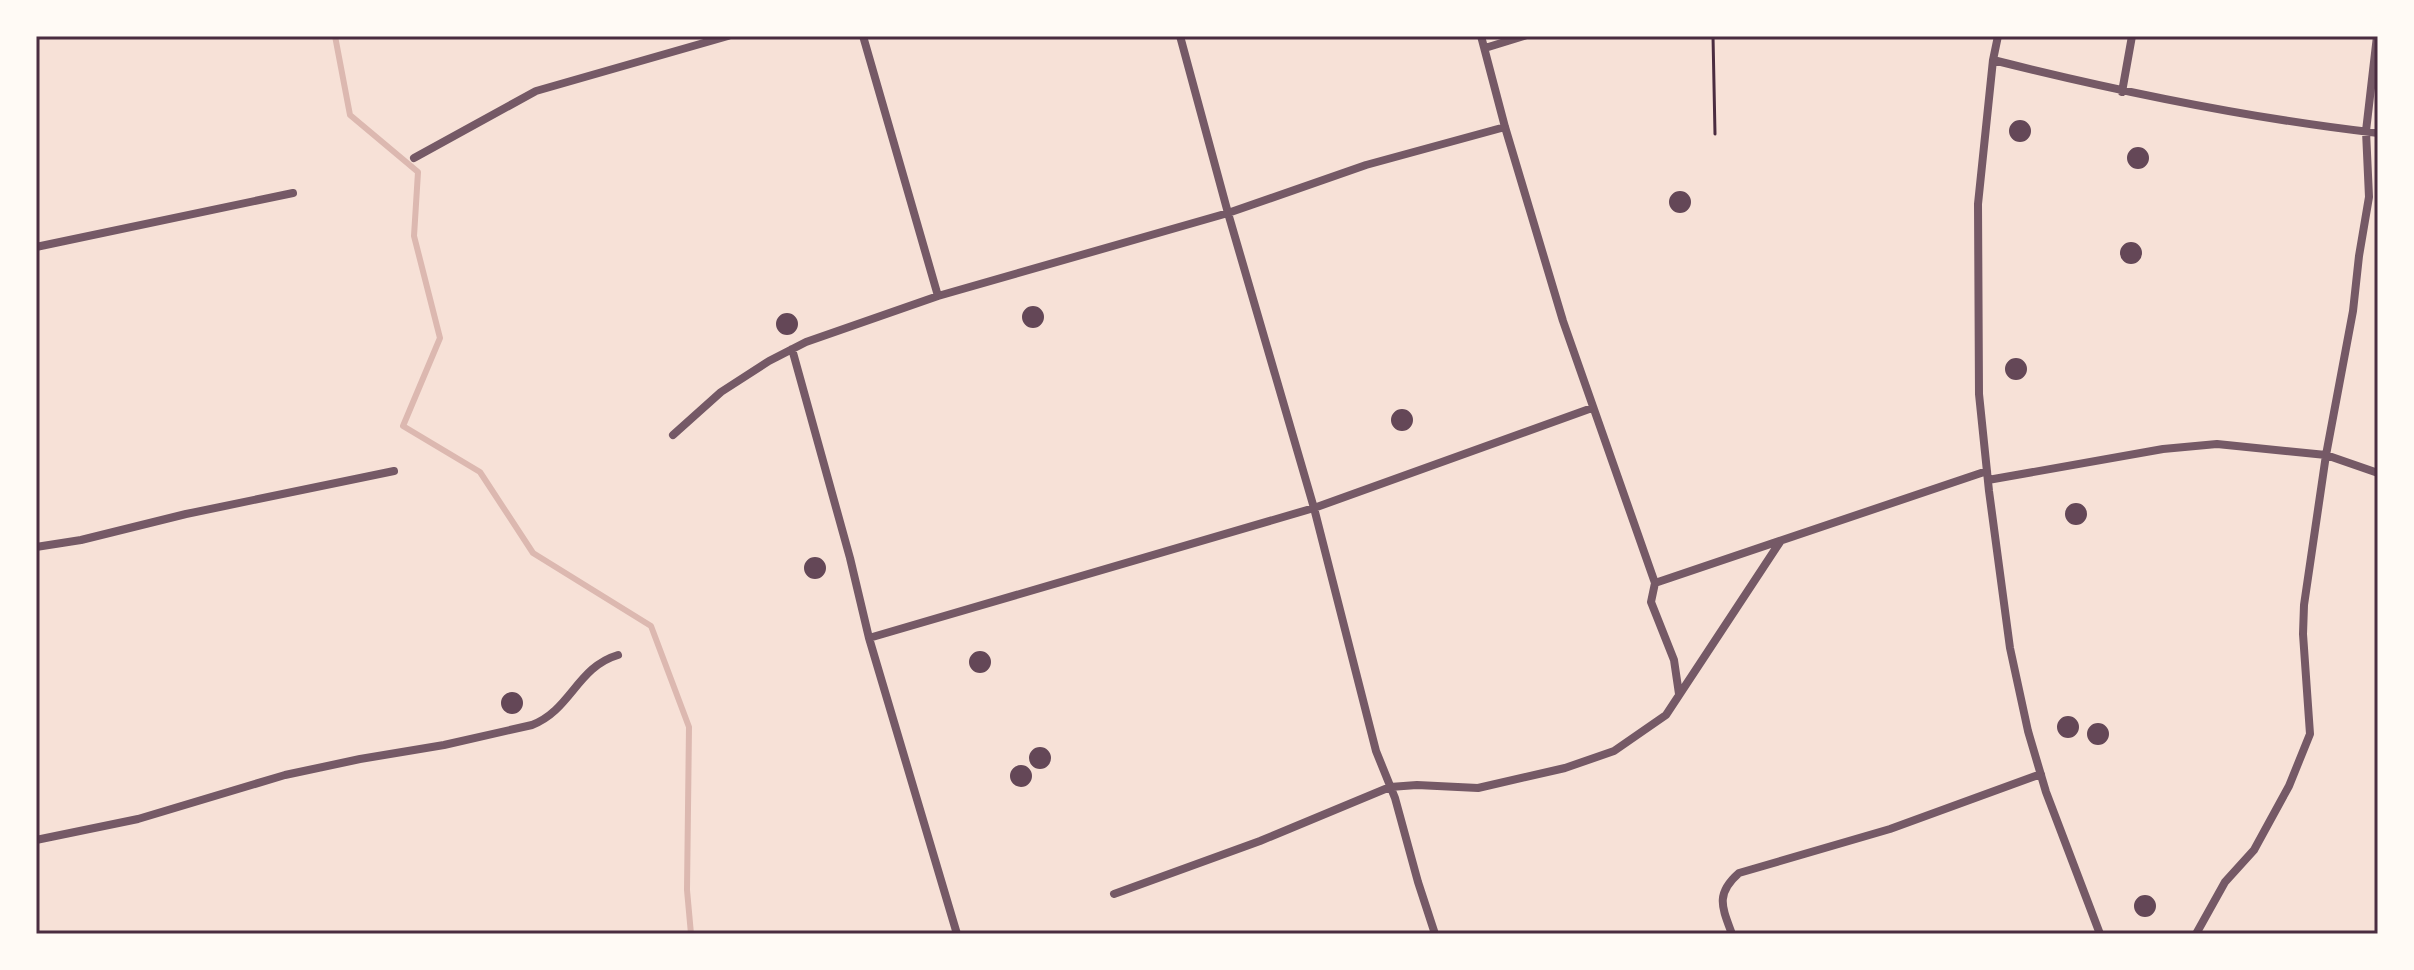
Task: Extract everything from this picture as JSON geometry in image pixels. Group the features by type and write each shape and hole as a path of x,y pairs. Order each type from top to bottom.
{"street":[{"path":"414,158 536,91 700,40 728,36"},
{"path":"863,36 938,296"},
{"path":"1180,36 1314,508 1376,751 1435,934"},
{"path":"1481,36 1505,127 1592,408 1655,583 1651,602 1674,660 1679,695"},
{"path":"1485,48 1524,36"},
{"path":"1998,36 1978,204 1979,394 1987,476 2010,648 2028,731 2100,934"},
{"path":"2122,92 2132,36"},
{"path":"2196,934 2225,882 2254,850 2289,786 2310,734 2303,648 2304,605 2369,197 2366,131 2377,36"},
{"path":"1993,60 2122,92 2252,116 2378,133"},
{"path":"673,435 721,392 806,342 938,296 1228,213 1366,165 1505,127"},
{"path":"36,247 293,193"},
{"path":"792,349 869,638 957,934"},
{"path":"869,638 1314,508 1592,408"},
{"path":"1655,583 1987,476 2163,449 2217,444 2326,455 2378,473"},
{"path":"36,547 81,540 186,514 394,471"},
{"path":"1114,894 1260,841 1390,787 1478,788 1592,760 1614,751 1666,715 1780,542"},
{"path":"36,840 138,819 285,775 532,725 546,720 555,712 601,660 618,655"},
{"path":"1732,934 1722,896 1739,873 1890,829 2041,774"}],"path":[{"path":"1713,36 1715,134"}],"building":[{"path":"2020,120 2028,123 2031,131 2028,139 2020,142 2012,139 2009,131 2012,123"},
{"path":"2138,147 2146,150 2149,158 2146,166 2138,169 2130,166 2127,158 2130,150"},
{"path":"1680,191 1688,194 1691,202 1688,210 1680,213 1672,210 1669,202 1672,194"},
{"path":"2131,242 2139,245 2142,253 2139,261 2131,264 2123,261 2120,253 2123,245"},
{"path":"1033,306 1041,309 1044,317 1041,325 1033,328 1025,325 1022,317 1025,309"},
{"path":"787,313 795,316 798,324 795,332 787,335 779,332 776,324 779,316"},
{"path":"2016,358 2024,361 2027,369 2024,377 2016,380 2008,377 2005,369 2008,361"},
{"path":"1402,409 1410,412 1413,420 1410,428 1402,431 1394,428 1391,420 1394,412"},
{"path":"2076,503 2084,506 2087,514 2084,522 2076,525 2068,522 2065,514 2068,506"},
{"path":"815,557 823,560 826,568 823,576 815,579 807,576 804,568 807,560"},
{"path":"980,651 988,654 991,662 988,670 980,673 972,670 969,662 972,654"},
{"path":"512,692 520,695 523,703 520,711 512,714 504,711 501,703 504,695"},
{"path":"2068,716 2076,719 2079,727 2076,735 2068,738 2060,735 2057,727 2060,719"},
{"path":"2098,723 2106,726 2109,734 2106,742 2098,745 2090,742 2087,734 2090,726"},
{"path":"1040,747 1048,750 1051,758 1048,766 1040,769 1032,766 1029,758 1032,750"},
{"path":"1021,765 1029,768 1032,776 1029,784 1021,787 1013,784 1010,776 1013,768"},
{"path":"2145,895 2153,898 2156,906 2153,914 2145,917 2137,914 2134,906 2137,898"}],"waterway":[{"path":"335,36 350,115 418,172 414,236 440,338 403,426 480,472 533,553 651,626 689,727 687,890 691,934"}]}
